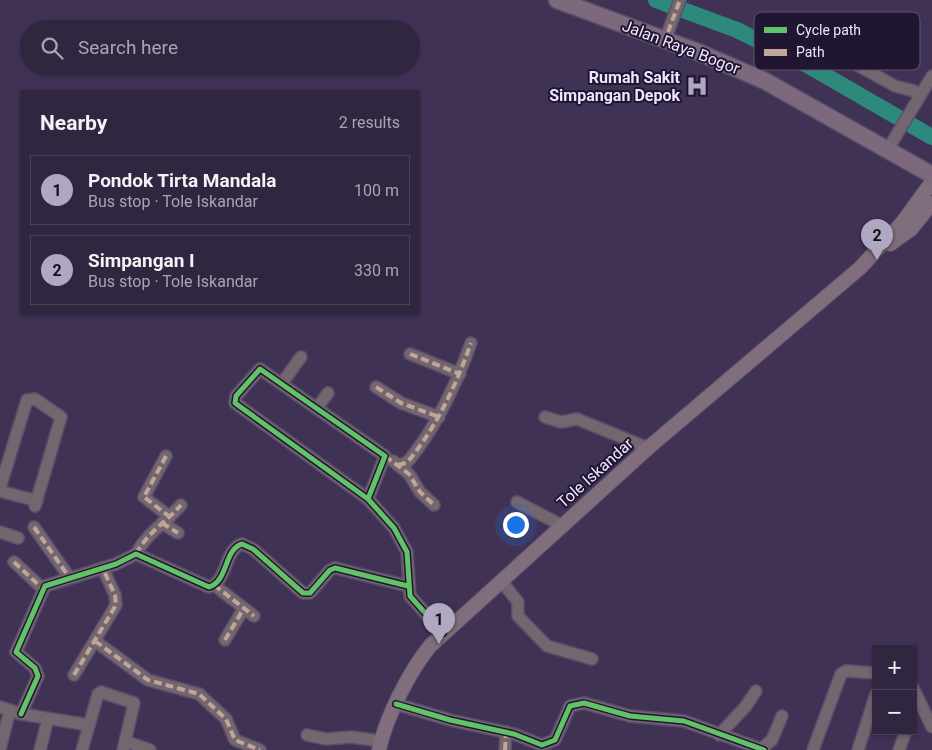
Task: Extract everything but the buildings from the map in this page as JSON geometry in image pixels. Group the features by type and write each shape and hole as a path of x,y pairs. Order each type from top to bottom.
{"highway":[{"name":"Jalan Raya Bogor","path":"557,0 744,72 782,89 893,141 932,175"},
{"name":"Jalan Raya Bogor","path":"580,0 670,27 754,66"},
{"name":"Jalan Raya Bogor","path":"762,70 893,141 932,165"}],"main road":[{"name":"Tole Iskandar","path":"875,254 911,211 932,182"},
{"name":"Tole Iskandar","path":"380,746 396,704 422,655 443,633 502,582 648,448 875,254 911,229 932,203"}],"street":[{"path":"670,27 680,1"},
{"path":"866,70 895,86 914,91 920,96"},
{"path":"893,141 932,76"},
{"path":"398,464 406,463 410,459 438,417 460,374 471,343"},
{"path":"410,354 460,374"},
{"path":"282,383 301,357"},
{"path":"434,505 420,492 410,474 398,464 260,369 236,396 236,403 368,499 394,528 402,542 409,562 408,586 413,600 443,633"},
{"path":"376,387 401,404 438,417"},
{"path":"317,408 328,393"},
{"path":"35,399 61,416 36,503 0,490 27,400 35,399"},
{"path":"545,417 561,422 577,418 648,448"},
{"path":"166,456 144,497 178,533"},
{"path":"368,499 385,456"},
{"path":"517,502 563,526"},
{"path":"0,749 10,710 38,676 34,668 16,652 43,589 48,583 103,569 136,554 146,538 180,505"},
{"path":"34,527 69,577"},
{"path":"0,532 18,538"},
{"path":"214,586 235,549 242,544 253,550 303,593 310,592 330,570 337,568 408,586"},
{"path":"136,554 206,587 214,586 254,616"},
{"path":"14,562 43,589"},
{"path":"74,675 116,605 115,595 103,569"},
{"path":"502,582 518,602 518,616 546,645 592,659"},
{"path":"225,640 244,608"},
{"path":"95,641 148,680 199,694 219,710 226,719 235,740 260,750"},
{"path":"813,750 841,674 846,671 872,672"},
{"path":"719,734 746,706 756,691"},
{"path":"82,750 99,693 128,699 133,702 134,706 124,745 150,750"},
{"path":"917,694 932,728"},
{"path":"396,704 450,720 506,732 536,744 551,743 555,740 568,709 576,703 584,703 630,716 684,721 735,738 749,748 762,750 772,740 782,716"},
{"path":"858,750 872,706"},
{"path":"10,710 48,719 89,725"},
{"path":"40,750 48,719"},
{"path":"506,732 506,750"},
{"path":"306,735 326,739 351,737 380,746"},
{"path":"899,750 905,735"},
{"path":"731,750 735,738"}],"waterway":[{"path":"656,0 737,30 754,38"},
{"path":"816,70 932,137"}],"marked path":[{"path":"668,32 680,0"},
{"path":"398,465 406,463 410,459 438,418 459,374 471,343"},
{"path":"410,354 460,374"},
{"path":"376,387 401,403 439,417"},
{"path":"166,456 144,497 170,517"},
{"path":"385,456 409,474 420,492 434,505"},
{"path":"136,554 151,534 181,505"},
{"path":"162,523 178,533"},
{"path":"34,527 69,577"},
{"path":"14,562 43,589"},
{"path":"74,675 116,605 115,595 103,569"},
{"path":"214,585 254,616"},
{"path":"225,640 244,608"},
{"path":"95,641 148,680 199,694 226,719 235,740 260,750"},
{"path":"505,750 506,732"}],"cycle path":[{"path":"368,499 385,456 260,369 236,396 235,403 368,499 394,528 407,552 410,596 443,633"},
{"path":"21,714 38,676 35,668 16,652 45,586 116,564 136,554 209,587 220,579 232,552 242,544 253,549 303,593 310,593 330,570 335,568 408,586"},
{"path":"396,704 450,720 514,734 542,745 555,740 570,706 584,703 630,716 684,721 764,750"}],"place":[{"name":"Rumah Sakit Simpangan Depok","path":"697,86"},
{"name":"Simpangan I","path":"877,260"},
{"name":"Pondok Tirta Mandala","path":"439,644"}]}
